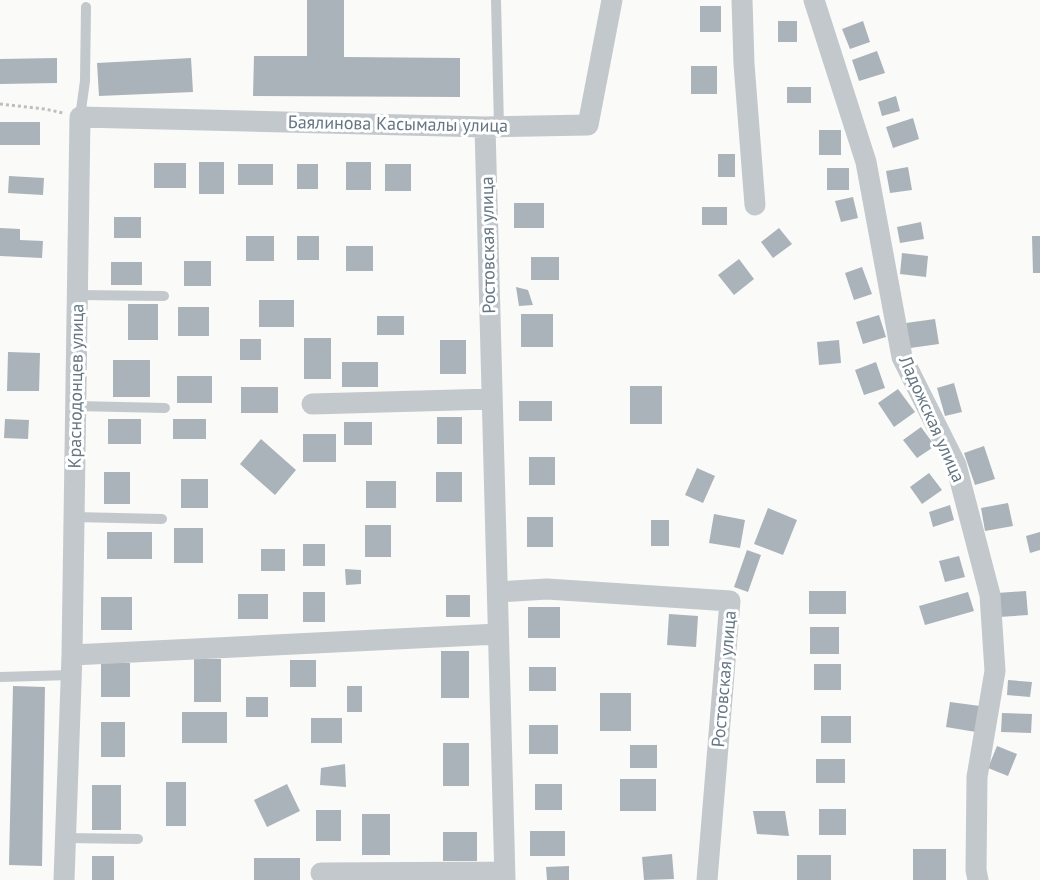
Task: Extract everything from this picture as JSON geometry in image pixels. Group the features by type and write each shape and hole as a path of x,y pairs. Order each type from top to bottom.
{"street":[{"name":"Баялинова Касымалы улица","path":"80,117 492,127 588,125 612,0"},
{"path":"742,0 744,64 755,205"},
{"name":"Ладожская улица","path":"814,0 866,162 902,357 956,465 990,595 995,671 977,777 976,870 978,880"},
{"name":"Краснодонцев улица","path":"64,880 72,665 80,117"},
{"name":"Ростовская улица","path":"492,127 492,399 505,876"},
{"path":"312,404 492,399"},
{"name":"Ростовская улица","path":"498,592 547,589 730,602 707,880"},
{"path":"72,665 498,634"},
{"path":"321,873 505,876"}],"lane":[{"path":"492,127 496,0"},
{"path":"80,117 84,81 86,7"},
{"path":"77,295 164,296"},
{"path":"76,406 165,408"},
{"path":"74,518 162,519"},
{"path":"0,676 72,665"},
{"path":"66,838 138,839"}],"path":[{"path":"0,104 45,109 80,117"}],"building":[{"path":"307,0 344,0 344,57 460,58 460,97 253,96 254,56 307,56"},
{"path":"700,6 721,6 721,32 700,32"},
{"path":"778,21 797,21 797,42 778,42"},
{"path":"863,21 870,42 850,49 842,29"},
{"path":"877,51 885,73 859,81 852,60"},
{"path":"57,58 57,83 0,84 0,59"},
{"path":"191,58 193,92 99,96 97,63"},
{"path":"691,66 717,66 717,94 691,94"},
{"path":"787,87 811,87 811,103 787,103"},
{"path":"896,96 900,111 882,116 878,102"},
{"path":"913,118 919,139 893,148 886,127"},
{"path":"0,122 40,122 40,145 0,145"},
{"path":"819,130 841,130 841,155 819,155"},
{"path":"718,154 735,154 735,177 718,177"},
{"path":"199,162 224,162 224,194 199,194"},
{"path":"346,162 371,162 371,190 346,190"},
{"path":"154,163 186,163 186,188 154,188"},
{"path":"238,164 273,164 273,185 238,185"},
{"path":"297,164 318,164 318,189 297,189"},
{"path":"385,164 411,164 411,191 385,191"},
{"path":"908,167 912,190 890,193 886,171"},
{"path":"827,168 849,168 849,190 827,190"},
{"path":"9,176 44,178 43,195 8,193"},
{"path":"853,197 858,218 841,222 835,201"},
{"path":"514,203 544,203 544,228 514,228"},
{"path":"702,207 727,207 727,225 702,225"},
{"path":"114,217 141,217 141,238 114,238"},
{"path":"921,222 924,239 900,243 897,227"},
{"path":"0,228 20,229 20,240 43,241 42,258 0,256"},
{"path":"779,228 792,244 773,258 761,242"},
{"path":"246,236 274,236 274,261 246,261"},
{"path":"297,236 319,236 319,260 297,260"},
{"path":"1032,236 1040,236 1040,273 1033,273"},
{"path":"346,246 373,246 373,271 346,271"},
{"path":"902,253 928,256 926,277 900,274"},
{"path":"531,257 559,257 559,280 531,280"},
{"path":"739,259 754,279 734,295 718,275"},
{"path":"184,261 211,261 211,286 184,286"},
{"path":"111,262 142,262 142,285 111,285"},
{"path":"862,267 872,294 854,300 845,273"},
{"path":"516,287 528,290 533,305 519,306"},
{"path":"259,300 294,300 294,327 259,327"},
{"path":"128,304 158,304 158,340 128,340"},
{"path":"178,307 209,307 209,336 178,336"},
{"path":"521,314 553,314 553,347 521,347"},
{"path":"879,315 886,337 863,344 856,322"},
{"path":"377,316 404,316 404,335 377,335"},
{"path":"935,319 939,344 910,348 906,323"},
{"path":"304,338 331,338 331,379 304,379"},
{"path":"240,339 261,339 261,360 240,360"},
{"path":"440,340 466,340 466,374 440,374"},
{"path":"839,340 841,363 819,365 817,342"},
{"path":"8,352 40,353 39,391 7,391"},
{"path":"113,360 150,360 150,397 113,397"},
{"path":"342,362 378,362 378,387 342,387"},
{"path":"876,362 885,388 864,395 855,370"},
{"path":"177,376 212,376 212,403 177,403"},
{"path":"954,383 962,412 945,416 937,388"},
{"path":"630,386 662,386 662,424 630,424"},
{"path":"241,387 278,387 278,413 241,413"},
{"path":"898,389 915,412 894,427 878,403"},
{"path":"519,401 552,401 552,421 519,421"},
{"path":"437,417 462,417 462,444 437,444"},
{"path":"5,419 29,420 28,439 4,438"},
{"path":"108,419 141,419 141,444 108,444"},
{"path":"173,419 206,419 206,439 173,439"},
{"path":"344,422 372,422 372,445 344,445"},
{"path":"921,427 935,446 917,458 903,440"},
{"path":"303,434 336,434 336,462 303,462"},
{"path":"261,439 296,470 275,495 240,464"},
{"path":"984,446 995,479 975,485 964,453"},
{"path":"529,457 555,457 555,485 529,485"},
{"path":"697,468 715,476 703,503 685,495"},
{"path":"104,472 130,472 130,504 104,504"},
{"path":"436,472 462,472 462,502 436,502"},
{"path":"929,473 942,490 922,504 910,487"},
{"path":"181,479 208,479 208,508 181,508"},
{"path":"366,481 396,481 396,508 366,508"},
{"path":"1008,503 1013,526 985,531 981,508"},
{"path":"950,505 954,520 933,527 929,512"},
{"path":"768,508 797,520 783,555 754,544"},
{"path":"714,514 745,520 740,548 709,543"},
{"path":"527,517 553,517 553,547 527,547"},
{"path":"651,520 669,520 669,546 651,546"},
{"path":"365,525 391,525 391,557 365,557"},
{"path":"174,528 203,528 203,563 174,563"},
{"path":"107,532 152,532 152,559 107,559"},
{"path":"1040,532 1040,550 1030,553 1026,536"},
{"path":"303,544 325,544 325,566 303,566"},
{"path":"261,549 285,549 285,571 261,571"},
{"path":"747,550 761,555 748,592 734,587"},
{"path":"959,556 965,577 945,582 939,561"},
{"path":"345,569 361,570 361,584 346,585"},
{"path":"809,591 846,591 846,614 809,614"},
{"path":"1026,591 1028,615 999,617 997,593"},
{"path":"303,592 325,592 325,622 303,622"},
{"path":"968,592 974,611 925,625 919,606"},
{"path":"238,594 268,594 268,619 238,619"},
{"path":"446,595 470,595 470,617 446,617"},
{"path":"101,597 132,597 132,630 101,630"},
{"path":"528,607 560,607 560,638 528,638"},
{"path":"669,614 698,616 696,647 667,645"},
{"path":"810,627 839,627 839,654 810,654"},
{"path":"441,651 469,651 469,698 441,698"},
{"path":"194,659 221,659 221,702 194,702"},
{"path":"290,660 316,660 316,687 290,687"},
{"path":"101,663 130,663 130,697 101,697"},
{"path":"814,664 841,664 841,690 814,690"},
{"path":"529,667 556,667 556,691 529,691"},
{"path":"1008,680 1032,682 1030,697 1007,695"},
{"path":"13,686 45,687 42,866 9,865"},
{"path":"347,686 362,686 362,712 347,712"},
{"path":"600,693 631,693 631,731 600,731"},
{"path":"246,697 268,697 268,717 246,717"},
{"path":"950,702 980,706 976,732 946,727"},
{"path":"182,712 227,712 227,743 182,743"},
{"path":"1002,713 1032,714 1031,733 1001,732"},
{"path":"821,716 851,716 851,743 821,743"},
{"path":"311,718 342,718 342,743 311,743"},
{"path":"101,722 125,722 125,757 101,757"},
{"path":"529,725 558,725 558,754 529,754"},
{"path":"443,743 469,743 469,786 443,786"},
{"path":"630,745 657,745 657,768 630,768"},
{"path":"997,746 1017,754 1008,776 988,768"},
{"path":"816,759 845,759 845,783 816,783"},
{"path":"345,764 346,787 320,785 321,768"},
{"path":"620,779 656,779 656,811 620,811"},
{"path":"166,782 186,782 186,826 166,826"},
{"path":"287,784 300,811 267,827 254,800"},
{"path":"535,784 562,784 562,810 535,810"},
{"path":"92,785 121,785 121,830 92,830"},
{"path":"819,809 846,809 846,835 819,835"},
{"path":"316,810 341,810 341,841 316,841"},
{"path":"753,811 785,811 789,836 757,834"},
{"path":"362,814 390,814 390,855 362,855"},
{"path":"530,831 565,831 565,856 530,856"},
{"path":"443,832 477,832 477,861 443,861"},
{"path":"913,849 946,849 946,880 913,880"},
{"path":"672,854 674,879 644,880 642,857"},
{"path":"797,855 831,855 831,880 797,880"},
{"path":"92,856 114,856 114,880 92,880"},
{"path":"254,858 300,858 300,880 254,880"},
{"path":"569,866 569,880 547,880 546,867"}]}
